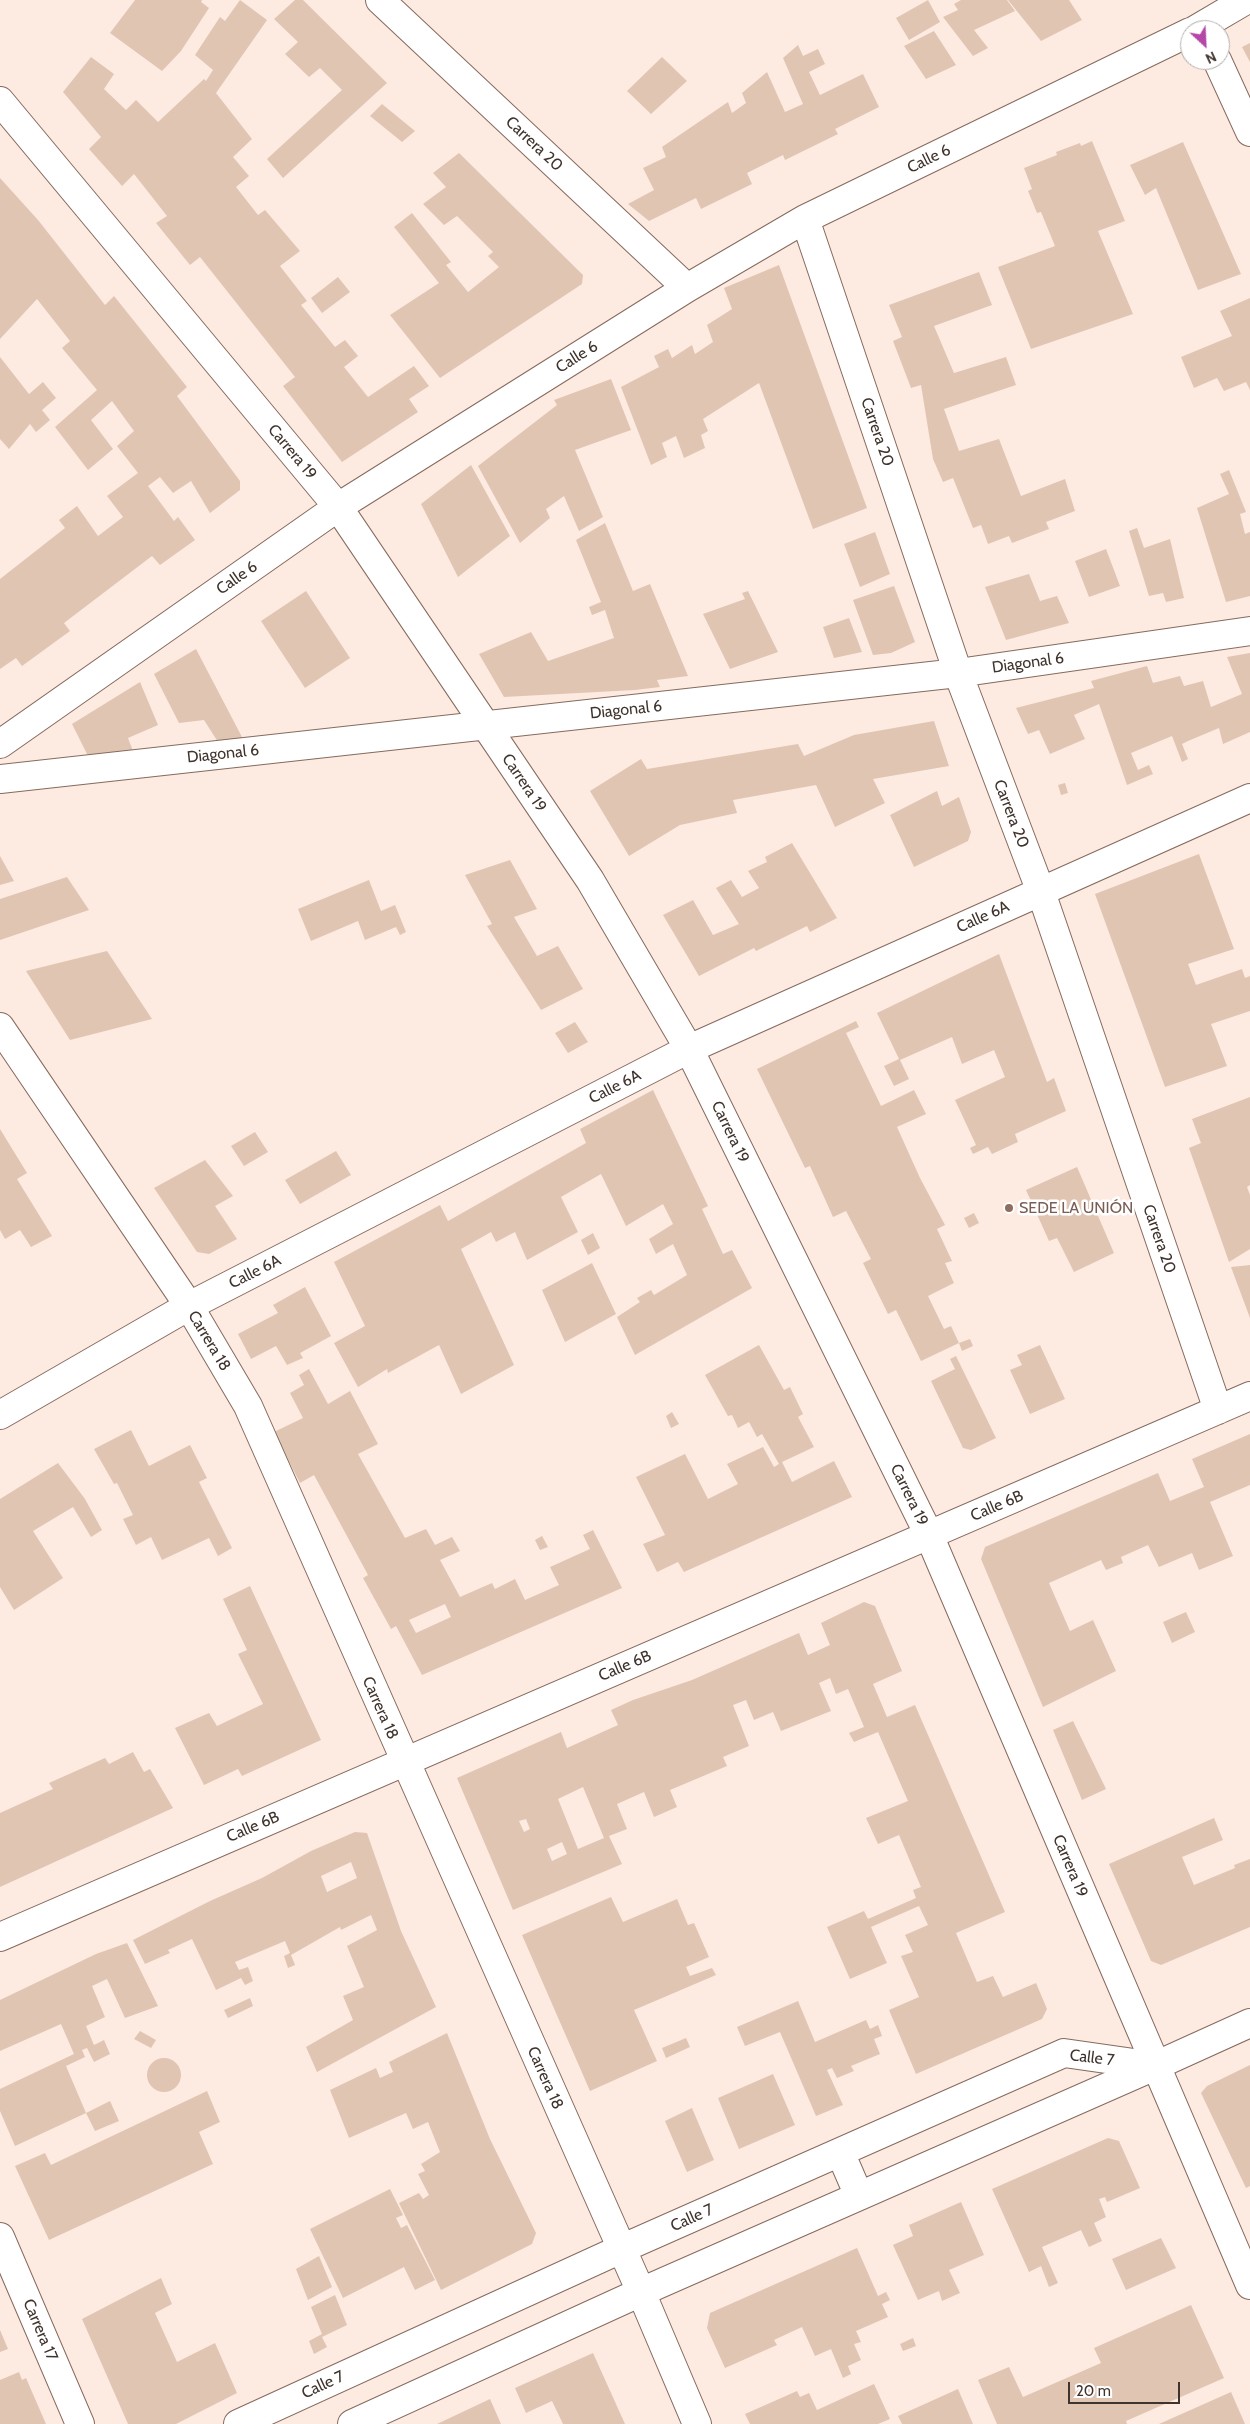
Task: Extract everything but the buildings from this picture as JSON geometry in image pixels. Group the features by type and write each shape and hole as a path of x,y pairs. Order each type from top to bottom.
{"street":[{"name":"Carrera 20","path":"380,0 687,288"},
{"name":"Calle 6","path":"1213,20 1246,0"},
{"name":"Calle 6","path":"0,744 338,507 687,288 805,219 1180,38"},
{"path":"1222,70 1250,132"},
{"name":"Carrera 19","path":"0,101 338,507 590,880 689,1049 929,1535 1154,2066 1250,2285"},
{"name":"Carrera 20","path":"805,219 958,673 1041,892 1218,1410"},
{"name":"Diagonal 6","path":"0,779 958,673 1250,631"},
{"name":"Calle 6A","path":"0,1415 189,1306 689,1049 1250,798"},
{"name":"Carrera 18","path":"0,1027 189,1306 248,1406 404,1762 641,2292 697,2424"},
{"name":"Calle 6B","path":"0,1937 1250,1396"},
{"name":"Calle 7","path":"352,2424 641,2292 1250,2023"},
{"name":"Calle 7","path":"238,2424 621,2249 1064,2053 1154,2066"},
{"path":"840,2152 859,2196"},
{"name":"Carrera 17","path":"2,2244 80,2424"}],"place":[{"name":"SEDE LA UNIÓN","path":"1009,1208"}]}
